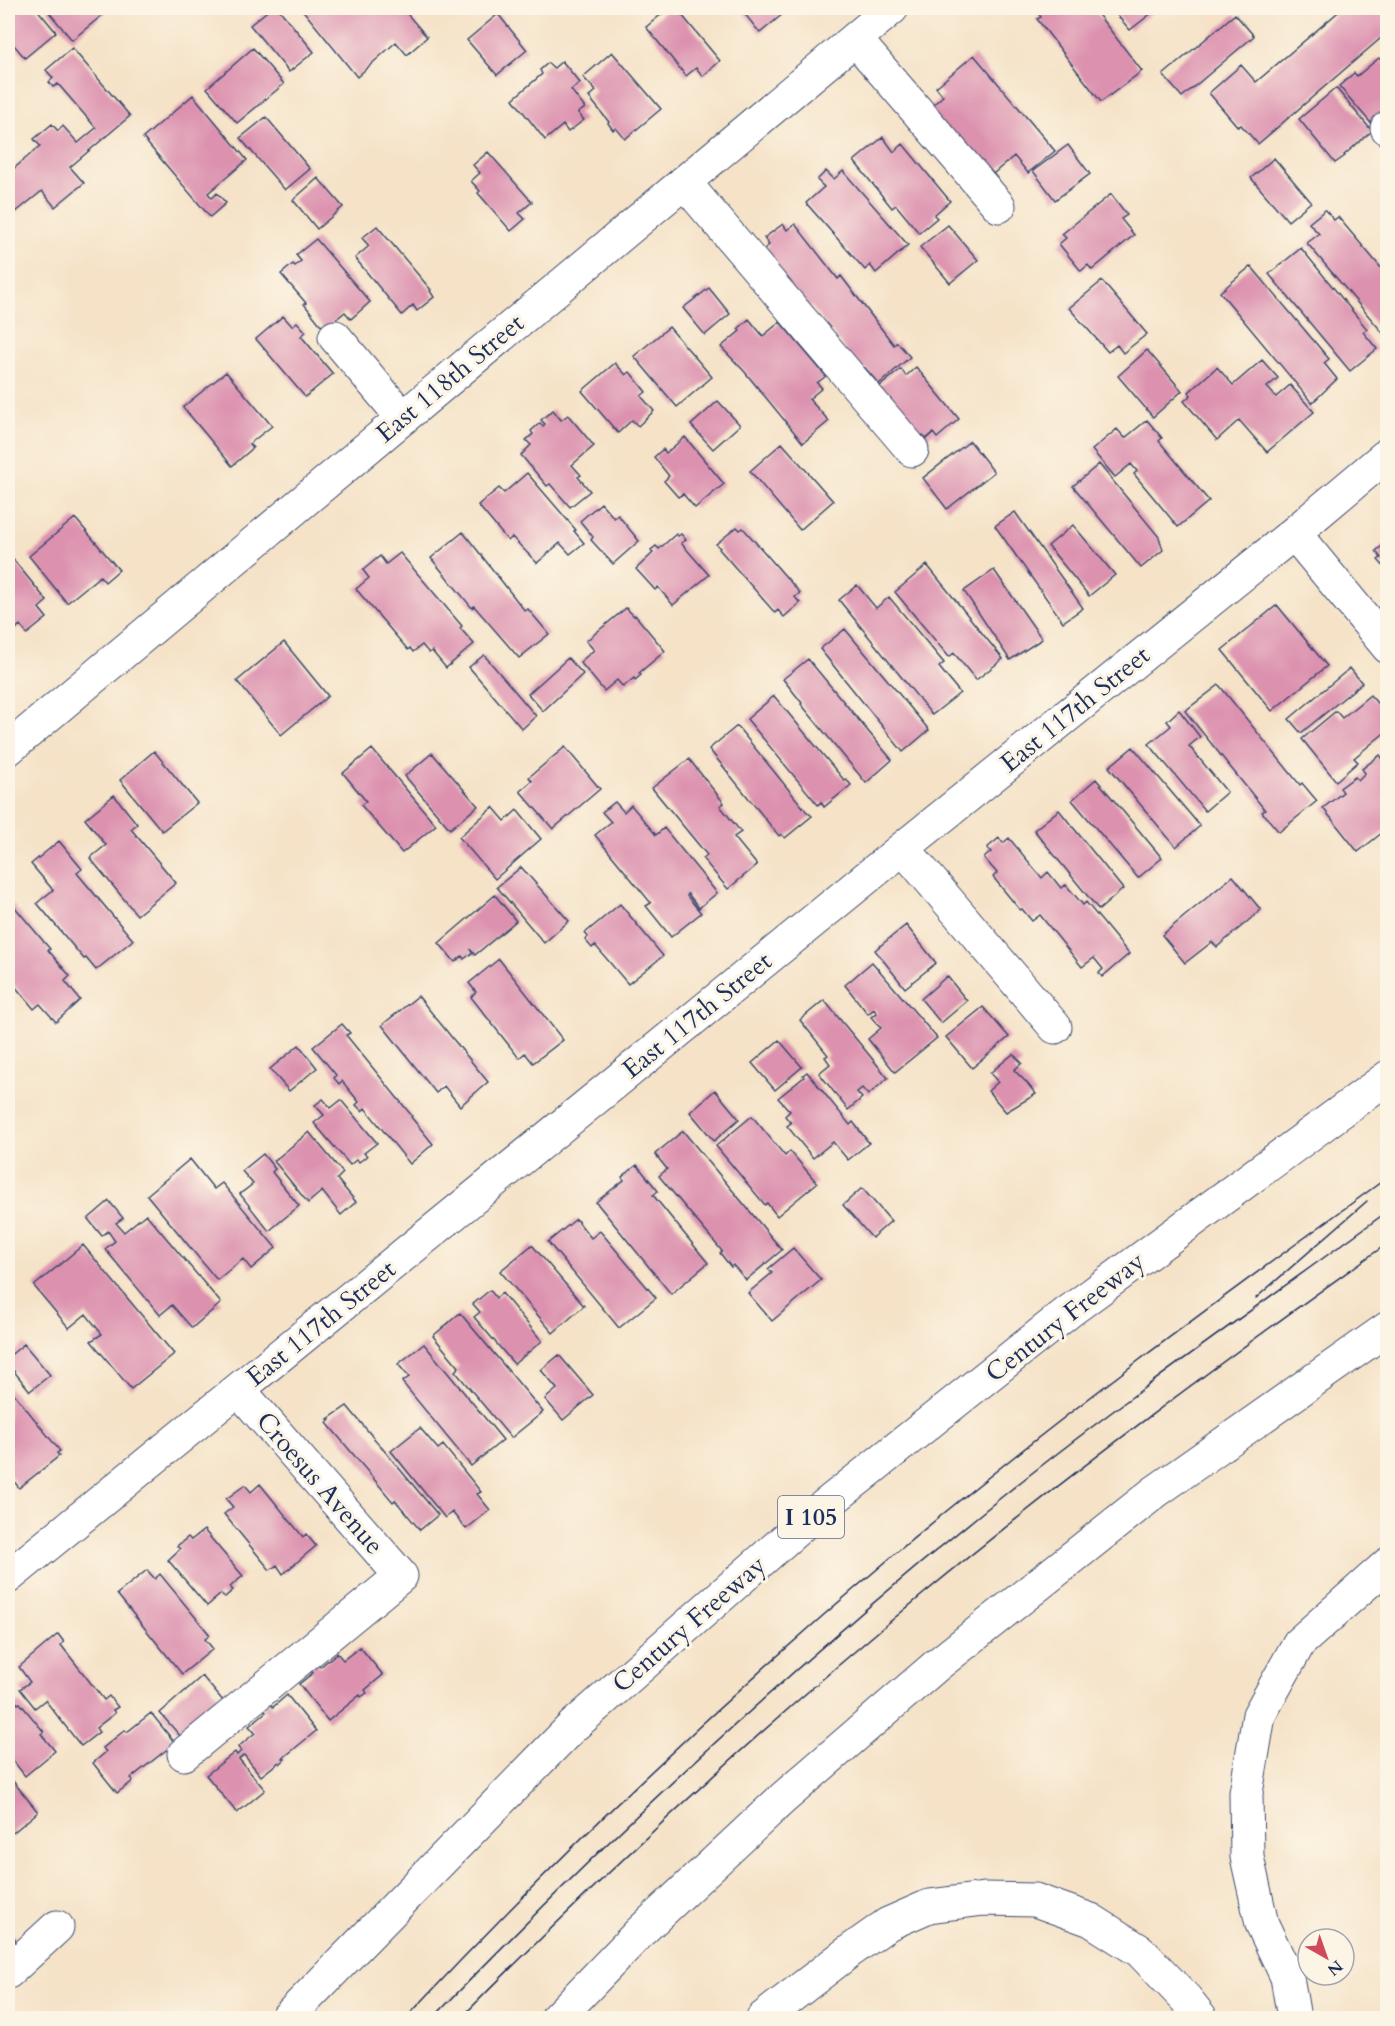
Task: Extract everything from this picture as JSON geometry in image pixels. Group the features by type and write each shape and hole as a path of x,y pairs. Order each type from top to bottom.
{"main road":[{"name":"East 118th Street","path":"8,749 892,8"},
{"path":"855,39 999,206"},
{"path":"684,182 912,450"},
{"path":"335,337 403,418"},
{"name":"East 117th Street","path":"8,1577 903,848 1294,534 1388,454"},
{"path":"1294,534 1388,647"},
{"path":"903,848 1055,1027"},
{"name":"Century Freeway","path":"287,2019 572,1727 813,1515 1067,1313 1388,1077"},
{"path":"557,2019 640,1932 765,1815 937,1665 1155,1492 1388,1328"},
{"name":"Croesus Avenue","path":"184,1754 400,1576 239,1390"},
{"path":"1294,2019 1287,1977 1262,1924 1247,1857 1246,1793 1259,1715 1299,1644 1388,1564"},
{"path":"763,2019 888,1924 929,1906 984,1899 1035,1900 1091,1920 1140,1951 1186,1999 1201,2019"},
{"path":"8,1972 57,1927"}],"building":[{"path":"8,8 36,8 56,32 25,58 8,38 11,36 8,32"},
{"path":"49,8 102,8 106,12 72,40 48,11"},
{"path":"271,8 278,8 314,52 289,72 250,25"},
{"path":"301,8 402,8 427,37 407,55 396,42 357,77"},
{"path":"669,8 676,8 720,61 703,76 696,68 686,76 646,27"},
{"path":"740,8 780,8 784,13 760,33"},
{"path":"1034,8 1093,8 1142,71 1101,102 1037,19 1041,17"},
{"path":"1111,8 1158,8 1130,30"},
{"path":"1343,8 1388,8 1388,32 1258,144 1241,125 1238,127 1209,93 1241,65 1256,82"},
{"path":"498,14 527,50 497,75 467,40"},
{"path":"1235,14 1254,36 1182,97 1163,75"},
{"path":"72,48 130,116 70,167 84,183 55,207 42,191 16,212 8,201 8,171 11,171 40,146 34,139 52,124 58,131 63,126 78,143 96,128 58,84 53,87 49,82 53,78 46,70"},
{"path":"253,48 284,84 237,123 207,88"},
{"path":"612,52 661,109 625,139 616,128 613,130 589,97 596,91 583,77"},
{"path":"974,55 1055,151 1028,173 1014,156 987,179 928,109 943,96 936,87"},
{"path":"1379,58 1388,68 1388,119 1376,129 1339,86 1354,73 1357,76"},
{"path":"562,61 580,83 571,90 585,108 578,113 584,120 568,132 563,125 545,140 513,99 542,74 540,70 548,63 554,68"},
{"path":"1336,88 1372,131 1335,163 1299,119"},
{"path":"193,95 247,160 208,193 212,198 217,193 226,203 210,217 143,138"},
{"path":"266,117 310,169 285,190 240,138"},
{"path":"883,137 894,152 903,144 950,201 934,215 937,218 919,233 896,205 892,208 854,161"},
{"path":"1068,145 1090,174 1055,200 1033,171"},
{"path":"488,152 532,202 519,213 525,219 511,231 478,193 480,191 471,181 480,173 473,165"},
{"path":"1274,158 1311,202 1288,221 1251,178"},
{"path":"826,171 834,179 843,171 908,245 876,273 870,265 865,270 806,203 824,187 817,180"},
{"path":"318,178 343,207 317,229 293,200"},
{"path":"1111,194 1127,215 1121,219 1134,235 1092,270 1088,265 1081,271 1059,244 1066,238 1062,234"},
{"path":"1325,210 1334,220 1338,217 1388,276 1388,339 1307,243 1319,234 1309,223"},
{"path":"783,224 787,230 795,224 838,279 841,276 894,345 897,342 910,357 879,384 865,368 861,370 811,306 800,315 755,256 769,245 764,238"},
{"path":"948,225 978,260 950,283 920,247"},
{"path":"377,226 431,290 434,297 417,311 413,305 402,315 355,258 369,246 362,238"},
{"path":"316,239 370,302 351,319 345,312 324,329 304,304 306,303 281,274 293,264 295,266 301,261 296,255"},
{"path":"1301,248 1367,329 1363,332 1377,349 1350,371 1269,274"},
{"path":"1251,266 1329,359 1324,363 1337,379 1312,403 1220,292"},
{"path":"1102,281 1147,334 1123,353 1117,345 1108,352 1069,308"},
{"path":"709,288 730,314 705,335 683,308"},
{"path":"283,316 292,326 297,322 306,332 301,336 333,374 305,397 256,339"},
{"path":"749,319 763,336 780,322 826,376 817,383 822,388 809,399 829,421 803,443 744,371 721,347 740,331 738,329"},
{"path":"669,327 712,377 677,407 634,356"},
{"path":"1147,350 1182,391 1153,417 1118,376"},
{"path":"1262,360 1278,378 1267,387 1276,397 1290,385 1314,412 1267,452 1239,420 1217,440 1184,401 1191,395 1189,392 1217,367 1233,385"},
{"path":"615,363 626,375 630,372 646,392 641,396 654,411 638,426 632,420 618,433 582,391"},
{"path":"916,367 959,419 937,438 933,433 926,439 923,435 913,444 874,391 901,369 906,376"},
{"path":"226,372 272,426 249,444 253,448 232,466 183,407"},
{"path":"718,401 740,425 713,449 691,425"},
{"path":"553,410 561,420 568,415 594,446 572,465 581,475 578,477 590,491 570,507 550,484 547,486 521,455 531,445 526,440 533,434 531,431 540,423 543,426 545,424 541,420"},
{"path":"1147,420 1162,438 1159,441 1209,501 1178,527 1134,474 1137,471 1131,464 1115,477 1092,450 1117,429 1125,438"},
{"path":"685,437 724,484 695,508 683,494 678,497 664,481 669,476 654,457 663,449 666,453"},
{"path":"970,441 994,472 947,509 923,478"},
{"path":"782,443 833,501 800,530 750,471"},
{"path":"1099,464 1159,537 1163,550 1141,568 1073,486"},
{"path":"527,473 576,530 574,531 584,543 570,554 560,543 537,563 512,537 508,541 478,505 499,488 504,493"},
{"path":"601,503 614,518 618,515 639,541 613,564 591,540 593,537 580,521"},
{"path":"1015,512 1083,608 1063,622 995,526"},
{"path":"75,518 119,570 105,582 100,576 67,603 29,556"},
{"path":"1073,525 1115,575 1089,596 1048,546"},
{"path":"737,527 740,530 743,528 800,593 795,597 800,603 784,617 778,610 775,613 716,544"},
{"path":"463,532 525,611 528,609 549,634 519,658 474,606 472,608 431,558"},
{"path":"676,534 678,536 681,534 686,540 681,543 709,575 673,605 658,587 655,590 636,569 653,553 651,550 656,546 659,549"},
{"path":"1388,541 1388,571 1378,560 1381,558 1376,551"},
{"path":"8,553 47,601 39,608 47,618 27,634 20,625 11,633 8,628"},
{"path":"400,553 462,626 460,628 474,644 446,668 432,651 429,653 422,645 413,652 410,648 408,650 356,589 369,578 363,570 380,556 386,564"},
{"path":"927,565 1003,659 976,680 954,653 949,657 895,592"},
{"path":"994,570 1042,639 1010,660 964,591"},
{"path":"857,585 876,608 889,597 944,663 939,667 960,693 932,715 839,600"},
{"path":"1277,605 1327,666 1272,711 1222,650"},
{"path":"626,608 635,615 665,651 639,673 641,675 635,680 634,678 623,687 617,680 604,691 580,662 594,650 586,641"},
{"path":"845,629 929,730 903,752 820,649"},
{"path":"284,642 328,696 281,735 237,681"},
{"path":"484,655 536,716 522,729 469,667"},
{"path":"568,658 583,674 543,711 528,694"},
{"path":"808,659 892,760 866,783 783,679"},
{"path":"1350,668 1362,683 1301,733 1289,719"},
{"path":"1219,685 1300,785 1302,783 1317,801 1279,832 1262,812 1265,810 1185,711"},
{"path":"1370,695 1377,703 1383,699 1388,705 1388,730 1354,758 1358,762 1336,781 1302,739 1336,711 1342,718"},
{"path":"774,696 844,780 846,779 851,785 824,807 821,802 818,805 747,719"},
{"path":"1179,710 1200,737 1189,746 1227,792 1205,811 1149,744 1171,726 1167,721"},
{"path":"737,726 812,816 785,838 781,834 779,836 709,749"},
{"path":"565,747 600,789 553,829 520,791 532,781 529,777"},
{"path":"1133,747 1200,826 1176,847 1109,767"},
{"path":"372,749 436,825 402,853 361,805 366,801 343,773"},
{"path":"154,751 197,803 162,831 120,780"},
{"path":"432,753 478,806 450,829 405,776"},
{"path":"1380,755 1383,759 1388,756 1388,828 1358,852 1323,808 1343,792 1340,788 1355,777 1358,780 1365,773 1362,769"},
{"path":"689,759 724,803 720,806 741,832 734,837 757,865 728,889 703,859 707,855 652,788"},
{"path":"1096,779 1162,858 1138,878 1072,800"},
{"path":"114,795 137,824 131,829 176,883 137,915 90,858 106,845 85,819"},
{"path":"615,802 624,812 631,805 656,835 664,828 717,893 699,908 688,894 687,896 701,913 671,937 646,906 651,903 595,835 611,822 602,812"},
{"path":"493,807 505,821 517,810 541,839 495,879 459,837"},
{"path":"1059,810 1123,889 1099,910 1034,830"},
{"path":"999,838 1003,843 1009,838 1042,878 1048,872 1061,888 1066,885 1083,905 1086,902 1129,954 1102,977 1099,973 1103,969 1094,958 1082,967 1040,915 1032,921 993,877 997,873 984,858 991,852 987,848"},
{"path":"59,841 82,869 77,873 133,940 96,970 37,903 53,890 31,864"},
{"path":"521,867 569,921 544,943 497,887"},
{"path":"1233,876 1261,910 1217,947 1212,942 1185,963 1162,935"},
{"path":"495,895 516,921 475,955 470,949 472,953 464,959 462,956 455,962 439,943"},
{"path":"8,899 70,976 65,981 80,1000 56,1022 40,1004 34,1009 8,978"},
{"path":"620,904 663,956 628,984 595,945 592,948 585,940 588,937 585,933"},
{"path":"906,925 936,963 905,988 875,950"},
{"path":"499,959 563,1040 533,1063 525,1053 519,1058 471,997 476,992 469,983"},
{"path":"872,962 937,1038 895,1072 868,1039 881,1028 871,1017 877,1013 874,1009 868,1014 845,985"},
{"path":"947,976 967,1001 941,1023 921,999"},
{"path":"418,996 488,1082 460,1106 444,1086 436,1093 382,1025"},
{"path":"824,1000 888,1078 868,1095 862,1088 857,1092 862,1098 848,1110 819,1073 830,1064 825,1057 828,1055 800,1020"},
{"path":"983,1007 1009,1037 972,1068 946,1037"},
{"path":"342,1024 350,1033 346,1035 433,1144 410,1164 365,1108 362,1111 356,1105 359,1102 342,1081 339,1084 334,1078 336,1075 313,1047"},
{"path":"779,1040 802,1067 775,1090 752,1063"},
{"path":"299,1045 317,1068 289,1091 270,1069"},
{"path":"1013,1054 1022,1063 1014,1070 1036,1094 1006,1112 988,1091 998,1082 990,1073"},
{"path":"807,1072 850,1125 853,1122 869,1143 848,1160 833,1142 813,1158 787,1126 791,1123 785,1116 790,1111 778,1098"},
{"path":"715,1090 739,1119 714,1141 690,1112"},
{"path":"323,1099 331,1108 341,1100 377,1143 364,1153 367,1156 359,1162 357,1159 350,1165 314,1123 324,1115 315,1105"},
{"path":"752,1116 785,1156 790,1151 817,1183 777,1216 767,1203 765,1205 716,1146"},
{"path":"683,1131 782,1250 746,1280 733,1265 731,1267 720,1253 722,1251 659,1176 667,1169 655,1154"},
{"path":"309,1132 343,1173 337,1179 356,1202 341,1215 322,1191 308,1203 274,1161"},
{"path":"263,1154 275,1169 272,1172 299,1206 269,1231 240,1194 253,1184 242,1171"},
{"path":"190,1159 214,1189 222,1183 276,1248 251,1269 243,1259 217,1280 147,1195"},
{"path":"637,1165 658,1191 653,1195 708,1263 671,1294 596,1202 624,1180 622,1177"},
{"path":"862,1188 891,1221 872,1238 843,1205"},
{"path":"109,1201 123,1218 116,1223 124,1232 146,1214 221,1303 192,1328 172,1305 160,1315 105,1249 115,1241 108,1231 102,1236 88,1219"},
{"path":"576,1219 591,1238 600,1231 656,1298 619,1328 548,1242"},
{"path":"83,1245 174,1354 131,1389 91,1341 102,1334 86,1314 69,1328 34,1286"},
{"path":"532,1245 584,1306 553,1333 500,1271"},
{"path":"793,1248 821,1280 772,1321 748,1293 772,1273 768,1269"},
{"path":"490,1290 496,1298 502,1293 542,1341 514,1364 474,1317 480,1312 473,1304"},
{"path":"460,1313 543,1412 511,1438 455,1371 459,1367 433,1336"},
{"path":"24,1344 50,1375 30,1391 8,1364 8,1357"},
{"path":"424,1344 503,1440 471,1466 402,1382 409,1377 398,1364"},
{"path":"559,1355 593,1395 563,1420 545,1399 557,1389 541,1370"},
{"path":"8,1386 60,1451 57,1453 59,1456 19,1488 8,1473"},
{"path":"347,1406 438,1515 420,1530 395,1500 393,1502 327,1423 330,1420 328,1419"},
{"path":"420,1428 438,1449 443,1445 481,1492 477,1494 490,1510 466,1529 452,1512 445,1518 391,1451"},
{"path":"260,1484 303,1537 306,1534 316,1546 283,1574 277,1565 270,1570 224,1514 233,1507 226,1499 245,1485 251,1492"},
{"path":"204,1530 243,1576 230,1587 233,1590 225,1597 221,1594 207,1606 168,1560 180,1549 177,1546 188,1537 191,1540"},
{"path":"147,1570 155,1579 160,1574 210,1635 205,1639 213,1649 182,1674 117,1594"},
{"path":"58,1634 64,1642 61,1645 104,1700 109,1696 118,1707 113,1710 115,1713 96,1728 99,1732 81,1746 45,1700 35,1708 20,1689 30,1682 19,1667"},
{"path":"360,1647 383,1675 365,1690 367,1693 361,1697 360,1695 328,1721 299,1684 313,1673 308,1668 316,1662 320,1667 337,1653 343,1660"},
{"path":"202,1676 224,1702 182,1738 160,1713"},
{"path":"10,1695 18,1704 20,1703 44,1732 41,1734 55,1751 25,1776 8,1754 8,1698"},
{"path":"287,1695 316,1731 283,1758 285,1759 280,1764 279,1762 261,1776 244,1755 239,1759 265,1790 237,1813 206,1775 235,1752 237,1755 241,1751 238,1747 255,1733 249,1726 266,1712 262,1707 268,1702 273,1707"},
{"path":"151,1713 175,1743 131,1778 133,1781 117,1793 93,1763 106,1752 103,1748"},
{"path":"8,1775 38,1812 9,1836 8,1833"},
{"path":"8,1928 20,1947 8,1957"}],"tram line":[{"path":"406,2018 523,1897 644,1778 768,1664 896,1553 1077,1407 1388,1177"},
{"path":"1256,1298 1367,1201"},
{"path":"433,2018 501,1948 641,1812 784,1680 932,1553 1054,1456 1388,1211"},
{"path":"461,2018 629,1854 744,1748 862,1645 979,1549 1152,1415 1388,1243"}]}
